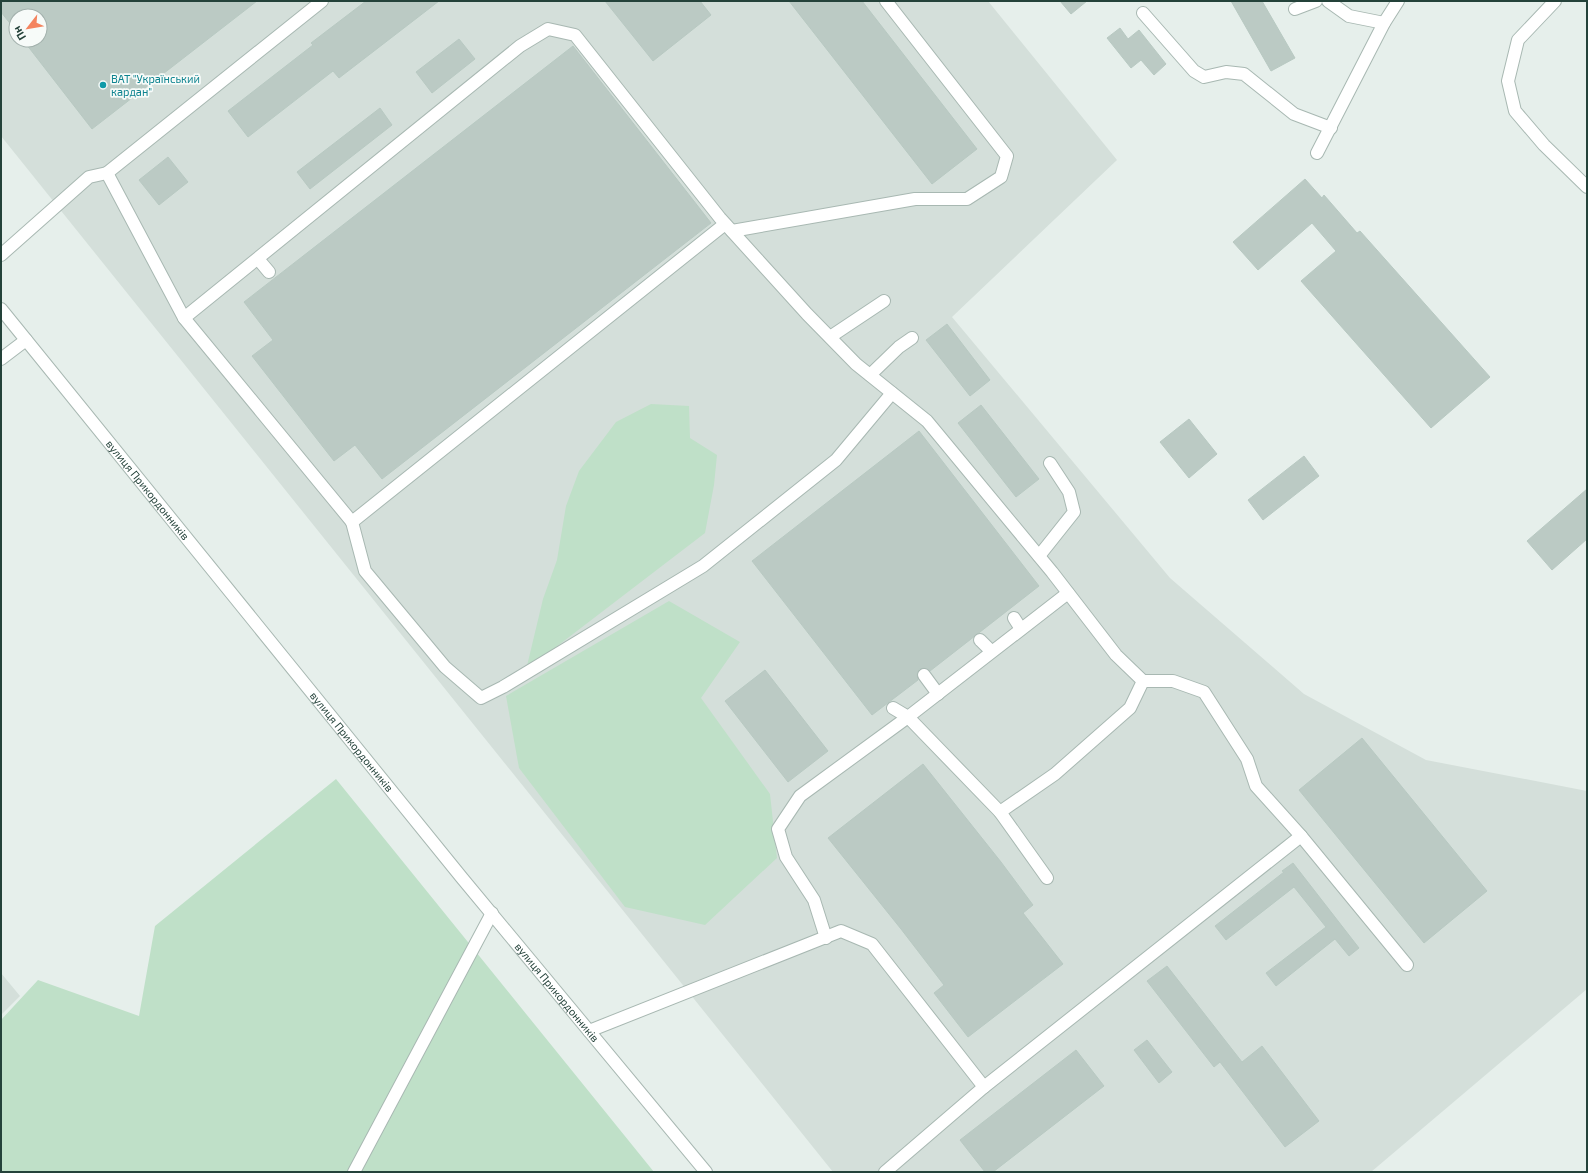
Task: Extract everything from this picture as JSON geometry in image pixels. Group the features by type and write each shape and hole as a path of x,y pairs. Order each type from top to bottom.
{"street":[{"path":"1,255 89,177 107,172 322,1"},
{"path":"352,522 728,227 915,199 967,199 1001,177 1007,156 886,1"},
{"path":"1295,9 1316,1"},
{"path":"1328,1 1349,16 1384,23"},
{"path":"1317,153 1384,23 1398,1"},
{"path":"1555,1 1518,40 1508,81 1515,111 1544,145 1587,187"},
{"path":"1143,13 1194,71 1204,76 1226,72 1244,74 1294,114 1331,128"},
{"path":"184,318 520,46 548,30 575,35 728,227 856,364 928,422 1039,556 1116,655 1143,681 1173,681 1204,692 1247,759 1256,786 1302,836 1407,964"},
{"path":"107,172 184,318 352,522 365,570 446,667 481,698 503,687 703,566 836,460 892,393"},
{"path":"258,259 269,272"},
{"path":"830,337 884,301"},
{"name":"вулиця Прикордонників","path":"1,309 492,913 706,1172"},
{"path":"870,375 899,347 912,338"},
{"path":"1,359 26,340"},
{"path":"1039,556 1074,512 1069,492 1050,463"},
{"path":"826,938 814,900 786,857 778,829 800,796 908,717 991,651 1068,593"},
{"path":"1014,618 1021,629"},
{"path":"980,640 991,651"},
{"path":"924,676 938,694"},
{"path":"1000,812 1055,774 1130,708 1143,681"},
{"path":"893,708 908,717 1000,812 1047,878"},
{"path":"885,1172 984,1087 1302,836"},
{"path":"354,1172 492,913"},
{"path":"589,1031 841,932 872,944 984,1087"}],"shaded area":[{"path":"1,1 988,1 1117,160 952,317 1170,578 1304,694 1426,760 1587,791 1587,989 1371,1172 833,1172 1,136"},
{"path":"1,973 20,996 1,1015"}],"green space":[{"path":"651,404 689,406 690,438 717,455 714,485 705,533 526,670 543,599 557,560 566,506 579,471 616,422"},
{"path":"669,601 740,642 701,698 770,794 777,858 705,925 625,907 519,768 506,696"},
{"path":"336,779 654,1172 1,1172 1,1020 38,980 139,1016 155,926"}],"building":[{"name":"ВАТ \"Український кардан\"","path":"1,1 257,1 92,129 29,48 48,48 48,8 8,8 8,21 1,12"},
{"path":"366,1 439,1 339,78 333,71 248,137 228,111 313,45 311,43"},
{"path":"605,1 700,1 711,15 653,61"},
{"path":"789,1 862,1 977,149 932,184"},
{"path":"1060,1 1087,1 1071,14"},
{"path":"1231,1 1262,1 1295,58 1271,71"},
{"path":"1120,28 1128,39 1139,30 1166,64 1154,75 1141,60 1131,68 1107,38"},
{"path":"459,39 475,59 432,93 416,72"},
{"path":"573,46 711,223 382,479 355,445 334,461 252,356 273,340 244,302"},
{"path":"380,108 392,125 310,189 297,172"},
{"path":"168,157 188,182 159,205 139,180"},
{"path":"1305,179 1322,198 1324,195 1357,233 1360,231 1490,377 1431,428 1301,281 1336,251 1312,223 1258,270 1233,242"},
{"path":"947,324 990,380 970,396 926,340"},
{"path":"981,405 1039,479 1016,497 958,423"},
{"path":"1189,419 1217,454 1189,478 1160,442"},
{"path":"919,431 1039,586 930,671 924,668 919,669 917,675 918,680 872,715 752,561"},
{"path":"1304,456 1319,476 1263,520 1248,500"},
{"path":"1587,489 1587,539 1552,570 1527,541"},
{"path":"765,670 828,751 788,782 725,701"},
{"path":"1362,738 1487,891 1424,943 1299,790"},
{"path":"923,764 1001,862 1033,905 1023,913 1063,964 968,1037 934,993 944,985 828,838"},
{"path":"1293,863 1359,948 1349,956 1335,939 1276,986 1266,973 1326,927 1294,887 1226,940 1215,926 1284,872 1282,871"},
{"path":"1167,966 1242,1062 1262,1046 1319,1121 1285,1147 1220,1062 1214,1067 1147,981"},
{"path":"1147,1040 1172,1072 1159,1083 1134,1050"},
{"path":"1076,1050 1104,1086 993,1172 985,1172 960,1140"}],"place":[{"name":"ВАТ \"Український кардан\"","path":"103,85"}]}
